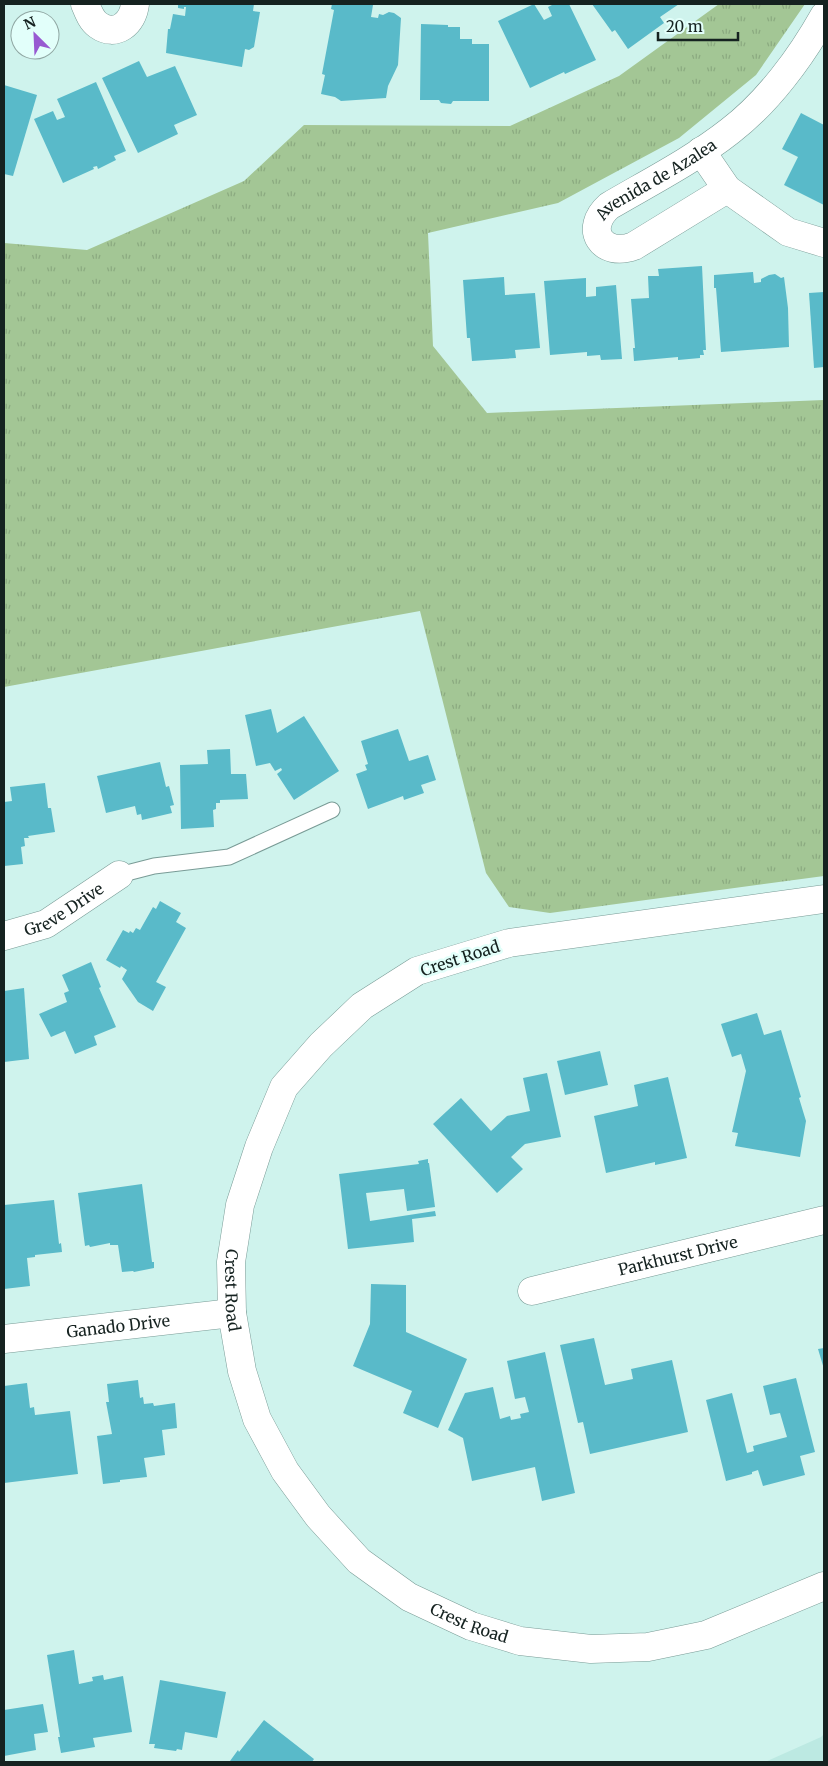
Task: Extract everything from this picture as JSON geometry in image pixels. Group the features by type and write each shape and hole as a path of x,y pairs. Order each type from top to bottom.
{"street":[{"path":"85,4 96,24 105,29 114,30 128,23 133,15 135,4"},
{"name":"Avenida de Azalea","path":"727,189 634,246 626,249 617,250 607,246 596,231 597,222 605,209 731,131 772,92 807,46 824,16"},
{"path":"701,151 727,189 788,232 824,243"},
{"name":"Greve Drive","path":"4,936 46,924 120,875"},
{"name":"Crest Road","path":"824,899 509,943 417,971 362,1006 321,1045 284,1087 259,1146 240,1205 231,1262 232,1313 242,1371 257,1419 285,1471 313,1509 359,1561 409,1597 462,1622 520,1641 591,1649 648,1647 706,1634 824,1586"},
{"name":"Parkhurst Drive","path":"532,1291 824,1220"},
{"name":"Ganado Drive","path":"4,1339 232,1313"}],"lane":[{"path":"120,875 154,866 229,857 332,810"}],"shaded area":[{"path":"824,1734 824,1762 765,1762 821,1737"}],"green space":[{"path":"719,4 805,4 756,75 679,138 558,203 428,233 433,346 487,413 824,400 824,876 550,913 509,907 486,873 420,611 4,687 4,243 87,250 244,181 304,125 510,126 619,76"}],"building":[{"path":"178,4 254,4 253,11 260,12 254,47 249,50 245,49 242,67 166,53 168,29 170,29 173,14 185,16 186,7 184,9 178,8"},
{"path":"332,4 373,5 371,17 378,18 379,14 383,15 389,12 401,18 398,65 388,86 386,98 341,101 335,97 321,94 325,75 322,74 334,10 331,9"},
{"path":"534,4 544,20 552,16 548,7 554,4 569,4 596,60 530,88 498,21"},
{"path":"592,4 679,4 660,17 664,23 628,49 615,30 612,32"},
{"path":"421,24 460,27 460,39 472,39 472,44 489,44 489,101 453,101 451,104 441,103 439,100 420,100"},
{"path":"139,61 147,77 175,66 197,115 174,125 178,134 138,153 102,78"},
{"path":"96,82 126,151 114,156 116,160 98,169 97,166 93,167 94,169 63,183 34,119 53,111 57,120 65,117 57,99"},
{"path":"4,85 37,95 13,176 4,174"},
{"path":"801,113 824,125 824,205 784,185 798,157 782,149"},
{"path":"702,266 706,350 703,350 704,355 700,355 700,358 678,360 678,357 634,361 633,348 635,348 631,299 649,298 648,276 659,276 658,269"},
{"path":"753,272 754,283 761,282 761,279 769,275 775,274 781,278 784,277 788,308 789,347 721,352 714,275"},
{"path":"504,277 505,295 535,293 540,348 515,350 516,358 472,361 470,338 467,338 463,280"},
{"path":"586,278 586,297 596,296 596,287 616,285 622,359 601,360 600,355 587,356 587,352 550,355 544,281"},
{"path":"824,292 824,367 814,368 809,293"},
{"path":"271,709 277,733 304,716 339,771 294,800 277,774 282,770 281,768 275,771 270,763 256,766 245,715"},
{"path":"398,729 409,761 428,755 436,780 421,785 424,793 404,800 403,796 368,809 356,774 367,770 365,765 368,764 361,741"},
{"path":"230,749 231,774 246,774 248,799 220,800 220,803 216,803 216,809 213,810 214,827 181,829 180,765 208,764 207,750"},
{"path":"160,762 166,787 169,786 174,805 170,806 172,813 142,820 141,814 137,815 135,806 106,813 97,776"},
{"path":"45,783 48,808 51,808 55,832 24,838 25,846 21,847 23,864 4,866 4,802 12,801 10,787"},
{"path":"160,901 181,913 176,922 186,928 156,982 166,987 153,1011 138,1002 122,979 127,970 106,960 123,930 133,933 136,928 140,930 153,907 156,909"},
{"path":"91,962 101,987 99,988 116,1027 94,1036 97,1045 75,1054 65,1031 51,1037 39,1014 67,1002 64,993 69,991 62,975"},
{"path":"24,988 29,1059 4,1062 4,991"},
{"path":"757,1013 764,1035 781,1030 801,1097 799,1098 806,1121 800,1157 735,1146 738,1133 732,1132 746,1071 741,1054 732,1057 721,1024"},
{"path":"600,1051 608,1085 565,1095 557,1061"},
{"path":"547,1073 561,1137 525,1144 511,1157 523,1169 497,1193 433,1124 461,1098 491,1131 507,1116 530,1111 523,1078"},
{"path":"668,1077 687,1158 655,1165 655,1162 606,1173 594,1116 638,1106 634,1085"},
{"path":"428,1159 435,1207 407,1211 404,1189 366,1193 370,1221 435,1211 436,1216 412,1219 414,1242 348,1249 339,1174 419,1164 418,1161"},
{"path":"142,1184 154,1268 122,1272 118,1245 110,1245 110,1243 90,1247 89,1245 85,1246 78,1193"},
{"path":"54,1200 59,1244 61,1243 62,1252 35,1255 35,1257 27,1258 30,1286 4,1289 4,1205"},
{"path":"371,1284 406,1285 406,1332 467,1359 438,1428 403,1413 412,1391 353,1366 370,1324"},
{"path":"594,1338 605,1385 633,1379 631,1369 672,1360 688,1432 590,1454 583,1422 578,1423 560,1345"},
{"path":"824,1348 824,1369 818,1349"},
{"path":"545,1352 575,1493 542,1501 535,1467 472,1481 463,1438 448,1430 465,1393 493,1387 500,1419 510,1416 511,1420 521,1418 520,1414 529,1412 525,1397 515,1399 507,1361"},
{"path":"796,1378 815,1452 800,1456 805,1475 763,1486 758,1470 752,1472 752,1474 726,1481 706,1400 732,1393 747,1453 754,1451 753,1446 787,1437 780,1413 770,1415 763,1386"},
{"path":"138,1380 140,1398 143,1397 144,1404 153,1403 154,1406 175,1403 177,1428 162,1430 165,1455 144,1458 147,1477 103,1484 97,1436 112,1434 106,1402 109,1402 107,1384"},
{"path":"27,1383 30,1408 34,1407 35,1415 70,1411 78,1474 4,1483 4,1386"},
{"path":"74,1650 79,1684 93,1681 92,1677 103,1675 104,1680 123,1676 132,1732 93,1738 95,1747 61,1753 47,1655"},
{"path":"160,1680 226,1692 217,1738 185,1732 182,1750 177,1749 176,1751 154,1748 155,1744 149,1744"},
{"path":"43,1704 48,1732 34,1734 36,1750 4,1756 4,1710"},
{"path":"264,1720 314,1759 312,1762 230,1761"}]}
